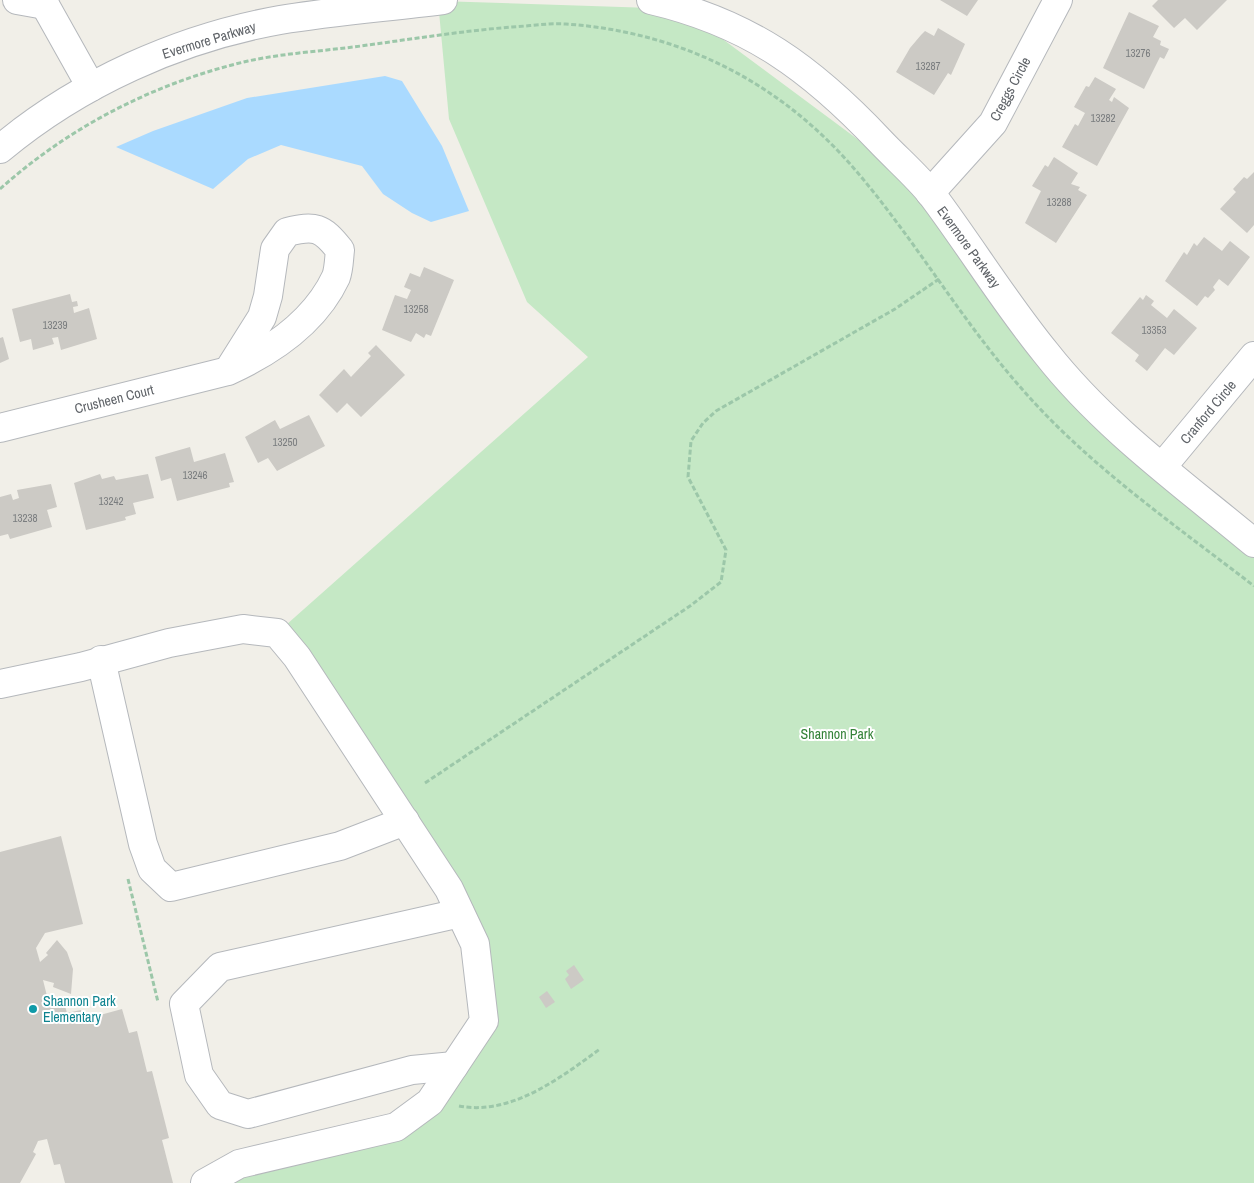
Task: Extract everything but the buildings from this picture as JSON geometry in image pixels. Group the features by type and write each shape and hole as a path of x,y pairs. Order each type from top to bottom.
{"street":[{"path":"17,0 46,2 92,87"},
{"name":"Evermore Parkway","path":"0,149 60,105 92,87 170,50 252,26 280,20 443,0"},
{"name":"Evermore Parkway","path":"651,0 684,4 746,34 802,68 860,119 930,193 1046,353 1114,426 1254,543"},
{"name":"Creggs Circle","path":"930,193 993,123 1058,0"},
{"name":"Crusheen Court","path":"0,428 228,371 252,360 279,343 302,324 321,301 337,275 340,250 327,234 306,228 287,232 276,249 268,296 262,316 228,371"},
{"name":"Cranford Circle","path":"1162,467 1254,356"},
{"path":"0,684 169,643 243,629 277,633 297,657 449,889 475,944 484,1021 430,1102 396,1127 239,1164 205,1183"},
{"path":"101,660 143,844 152,869 171,887 340,846 405,821"},
{"path":"454,1066 412,1070 248,1114 220,1105 199,1074 184,1004 220,967 460,913"}],"path":[{"path":"0,189 21,170 86,124 184,80 249,61 477,30 562,24 619,30 689,49 747,77 799,114 851,165 939,279 972,329 1024,392 1084,451 1254,586"},
{"path":"426,783 690,606 721,582 726,550 688,477 691,441 703,423 716,411 895,309 939,279"},
{"path":"126,874 160,1010"},
{"path":"430,1102 471,1108 489,1107 515,1099 535,1092 556,1080 600,1049"}],"green space":[{"name":"Shannon Park","path":"438,1 682,9 930,193 1046,353 1254,544 1254,1183 205,1183 430,1102 484,1021 475,944 277,633 588,357 527,302 449,119"}],"water":[{"path":"385,76 402,81 442,146 469,211 431,222 412,213 383,194 362,166 281,145 248,159 213,189 116,147 153,131 247,98"}],"place":[{"name":"Shannon Park Elementary","path":"33,1009"}]}
